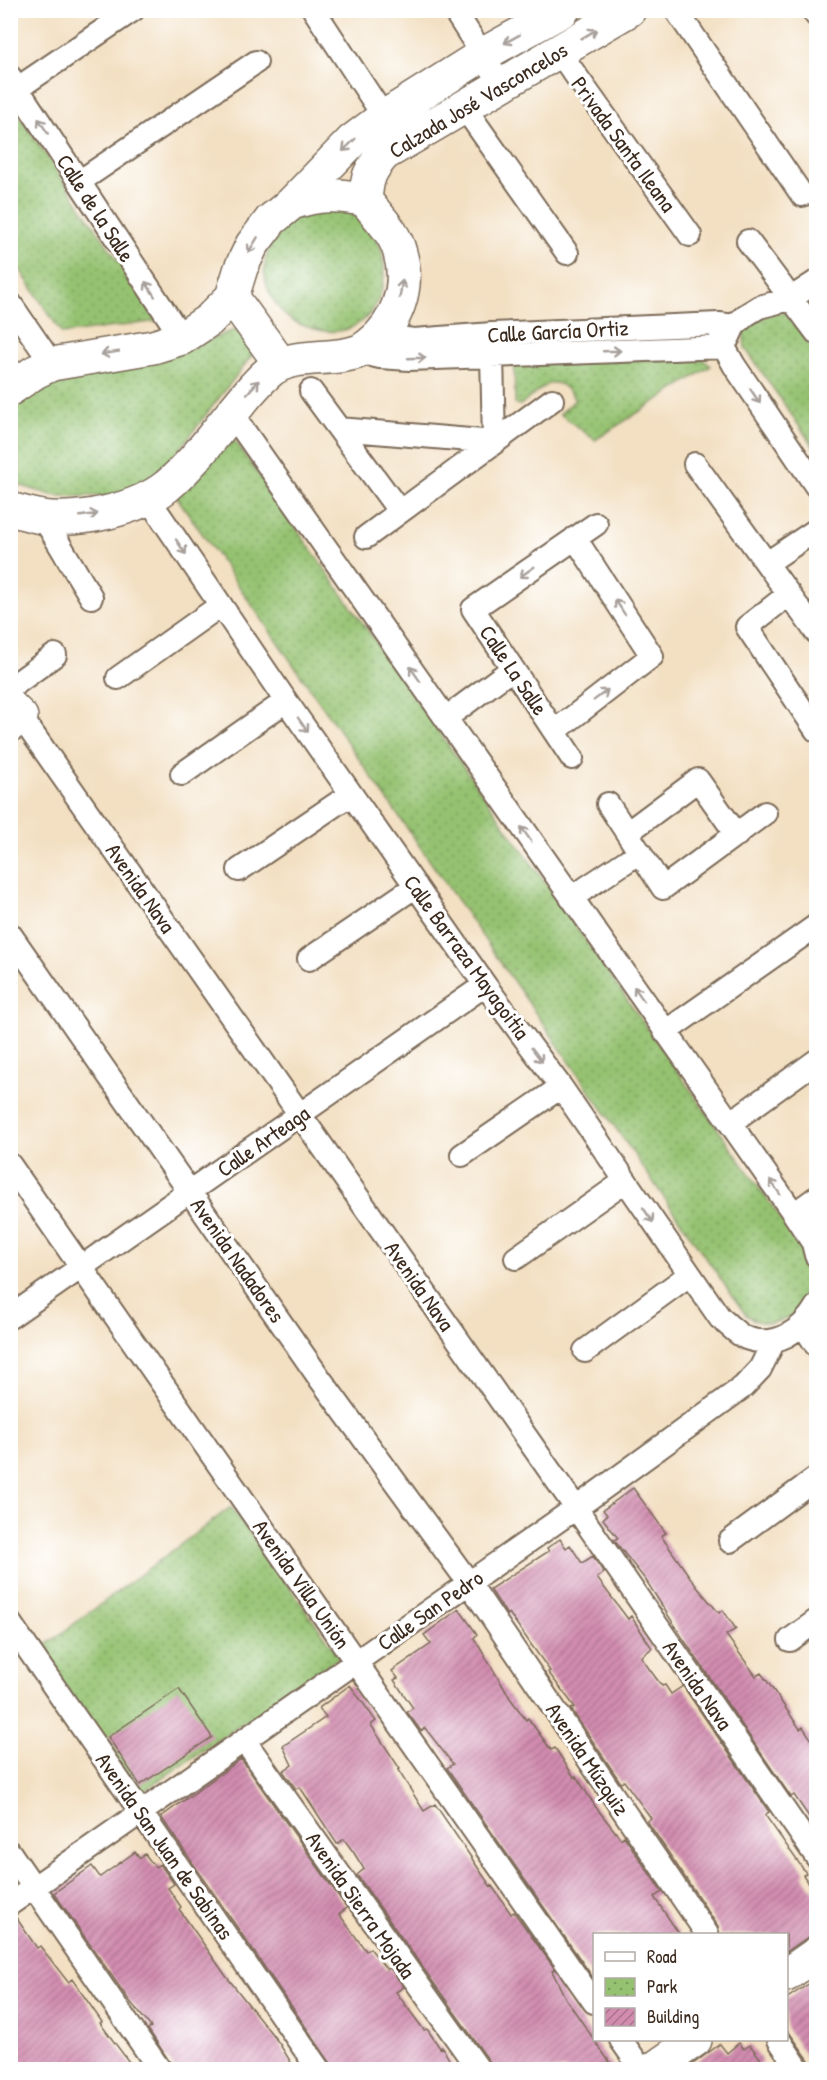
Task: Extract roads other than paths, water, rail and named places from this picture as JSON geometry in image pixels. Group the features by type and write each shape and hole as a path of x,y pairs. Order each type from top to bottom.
{"street":[{"path":"14,83 133,10"},
{"path":"314,10 384,117"},
{"path":"454,10 502,85"},
{"name":"Calzada José Vasconcelos","path":"10,389 35,372 52,364 153,346 182,338 209,320 232,297 252,245 271,220 292,203 352,141 384,117 484,54 563,10"},
{"name":"Calzada José Vasconcelos","path":"365,200 367,178 373,166 384,154 629,10"},
{"path":"676,10 802,195"},
{"path":"813,10 816,15"},
{"name":"Privada Santa Ileana","path":"559,52 690,236"},
{"path":"79,182 256,62"},
{"name":"Calle de la Salle","path":"14,83 182,338"},
{"path":"464,108 567,253"},
{"path":"10,509 43,517 82,516 113,512 148,498 165,487 192,462 254,385 280,363 370,344 394,318 401,297 404,274 400,251 390,231 365,200 328,194 309,196 292,203"},
{"path":"748,241 816,332"},
{"path":"816,282 790,298 759,307 727,325 724,347 816,486"},
{"path":"232,297 280,363"},
{"path":"10,303 52,364"},
{"name":"Calle García Ortiz","path":"370,344 492,334 727,325"},
{"name":"Calle García Ortiz","path":"370,344 380,357 409,358 724,347"},
{"name":"Calle García Ortiz","path":"492,355 494,442"},
{"path":"311,391 400,512"},
{"path":"366,537 552,400"},
{"path":"232,414 794,1214 813,1243 816,1255"},
{"path":"339,429 494,442"},
{"path":"695,464 816,632"},
{"name":"Calle Barraza Mayagoitia","path":"148,498 286,701 485,985 561,1087 720,1318 744,1337 760,1341 774,1341"},
{"path":"43,517 91,597"},
{"path":"555,731 652,656 575,538 596,524"},
{"path":"767,563 816,530"},
{"name":"Calle La Salle","path":"572,758 473,609 575,538"},
{"path":"789,594 747,627 816,730"},
{"path":"118,678 221,605"},
{"path":"13,709 55,655"},
{"path":"446,718 512,669"},
{"path":"182,774 286,701"},
{"name":"Avenida Nava","path":"13,709 576,1508 816,1856"},
{"path":"627,833 698,780 737,835"},
{"path":"239,870 351,794"},
{"path":"608,804 663,888 765,813"},
{"path":"571,898 640,852"},
{"path":"309,959 416,886"},
{"path":"665,1032 816,926"},
{"name":"Avenida Nadadores","path":"10,934 318,1376 468,1583"},
{"name":"Calle Arteaga","path":"10,1317 485,985"},
{"path":"730,1123 816,1061"},
{"path":"462,1155 561,1087"},
{"name":"Avenida Villa Unión","path":"10,1165 593,2001"},
{"path":"516,1258 625,1181"},
{"path":"794,1214 816,1198"},
{"path":"585,1352 689,1275"},
{"path":"774,1341 793,1333 816,1307"},
{"path":"802,1325 816,1345"},
{"name":"Calle San Pedro","path":"10,1904 576,1508 743,1387 760,1369 774,1341"},
{"path":"730,1541 816,1478"},
{"name":"Avenida Múzquiz","path":"468,1583 706,1933"},
{"path":"790,1640 816,1621"},
{"name":"Avenida San Juan de Sabinas","path":"10,1623 319,2070"},
{"name":"Avenida Sierra Mojada","path":"244,1740 478,2070"},
{"path":"10,1853 160,2070"},
{"path":"788,1974 816,1954"},
{"path":"622,2041 642,2070"},
{"path":"652,2070 694,2041"},
{"path":"780,2041 799,2070"}]}
